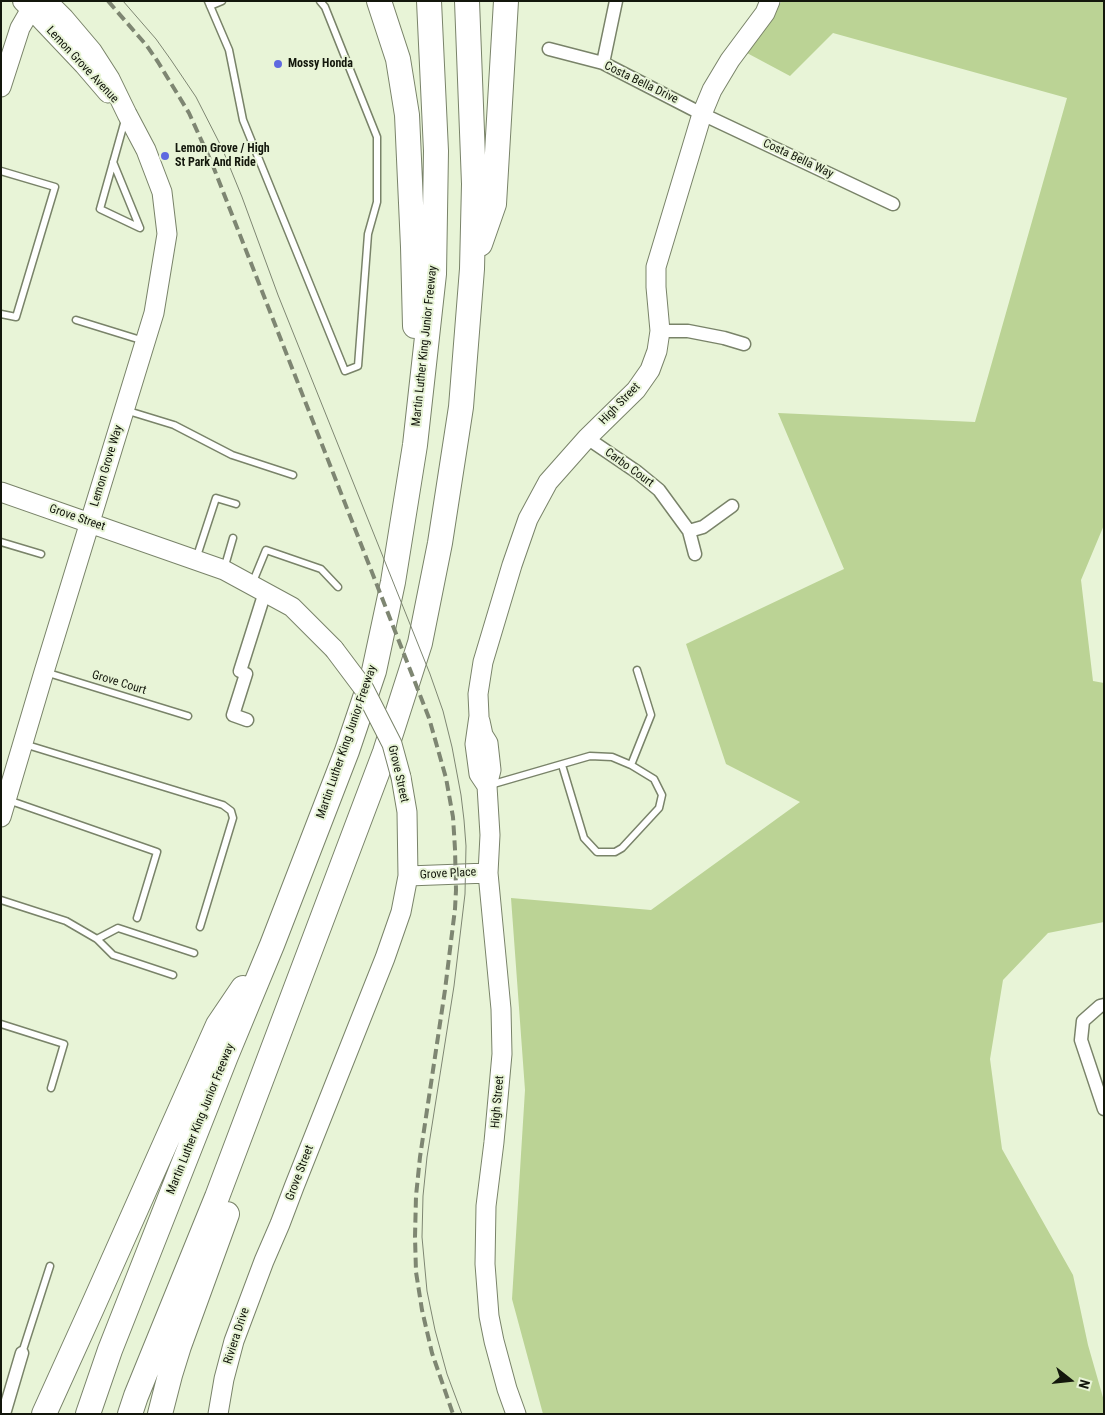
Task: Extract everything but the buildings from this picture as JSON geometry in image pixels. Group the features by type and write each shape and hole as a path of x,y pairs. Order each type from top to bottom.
{"highway":[{"path":"379,1 398,59 407,115 418,413"},
{"name":"Martin Luther King Junior Freeway","path":"88,1414 110,1350 272,945 347,751 374,671 393,582 415,445 434,274 436,150 429,1"},
{"path":"130,1414 217,1197 385,752 420,643 440,543 460,407 472,269 474,184 467,1"},
{"path":"472,269 494,204 506,1"},
{"path":"44,1414 218,1025 272,945"},
{"path":"160,1414 179,1346 229,1206 240,1137"}],"main road":[{"name":"High Street","path":"516,1414 494,1341 488,1307 485,1264 486,1206 502,1054 501,1009 488,873 490,835 487,786 479,774 475,744 478,694 483,662 528,519 548,482 587,438 636,390 650,370 657,351 660,331 656,267 702,114 712,90 730,60 764,13 770,1"},
{"path":"1,87 5,56 34,3"},
{"name":"Lemon Grove Avenue","path":"34,3 127,114"},
{"name":"Lemon Grove Way","path":"1,817 4,799 23,743 154,313 166,234 162,192 146,150 127,114"},
{"name":"Grove Street","path":"1,492 224,570 292,607 334,649 364,689 392,744 401,777 407,812 408,876 401,912 385,958 264,1261"},
{"name":"Grove Place","path":"408,876 488,873"},
{"name":"Riviera Drive","path":"218,1414 224,1378 234,1341 264,1261"}],"street":[{"path":"603,63 616,1"},
{"name":"Costa Bella Drive","path":"549,49 603,63 702,114"},
{"name":"Costa Bella Way","path":"702,114 893,204"},
{"path":"660,331 688,331 744,344"},
{"name":"Carbo Court","path":"587,438 637,472 659,490 689,531 695,554"},
{"path":"689,531 703,527 732,506"},
{"path":"247,720 233,716 246,674 240,671 258,588"},
{"path":"1104,1005 1100,1006 1083,1021 1081,1040 1104,1109"},
{"path":"4,1414 22,1353"}],"lane":[{"path":"222,1 209,4 229,50 244,120 345,371 358,366 368,234 377,202 377,137 325,7 320,1"},
{"path":"113,162 140,228 100,209 113,162 127,114"},
{"path":"1,172 55,187 16,317 1,314"},
{"path":"76,320 145,341"},
{"path":"124,410 174,425 232,455 293,475"},
{"path":"195,560 216,498 236,504"},
{"path":"224,570 233,538"},
{"path":"1,542 41,554"},
{"path":"258,588 266,550 321,569 338,587"},
{"path":"631,765 651,715 637,670"},
{"name":"Grove Court","path":"44,672 188,716"},
{"path":"23,743 223,805 231,811 233,818 200,927"},
{"path":"487,786 590,756 612,757 631,765 654,779 662,795 659,808 622,848 615,852 597,852 584,838 562,765"},
{"path":"4,799 157,852 137,918"},
{"path":"1,900 66,921 97,938 113,955 173,975"},
{"path":"97,938 118,928 194,952"},
{"path":"1,1024 64,1044 51,1088"},
{"path":"22,1353 50,1266"}],"green space":[{"path":"782,1 1104,1 1104,525 1081,580 1093,681 1104,683 1104,922 1048,933 1003,980 990,1059 1002,1149 1073,1275 1088,1345 1104,1401 1104,1414 543,1414 512,1299 525,1090 511,898 651,910 800,802 726,764 686,644 844,569 778,413 975,422 1067,98 833,33 790,76 747,53"}],"tram line":[{"path":"123,1 156,39 196,97 222,148 278,295 430,674 443,711 452,747 464,820 466,846 465,894 454,986 427,1157 423,1196 422,1237 427,1291 435,1330 447,1374 462,1414"}],"railway":[{"path":"108,1 147,46 158,62 189,113 213,166 429,718 446,778 453,817 455,909 420,1157 416,1196 415,1237 416,1272 422,1310 432,1353 453,1414"}],"place":[{"name":"Mossy Honda","path":"278,64"},
{"name":"Lemon Grove / High St Park And Ride","path":"165,156"}]}
